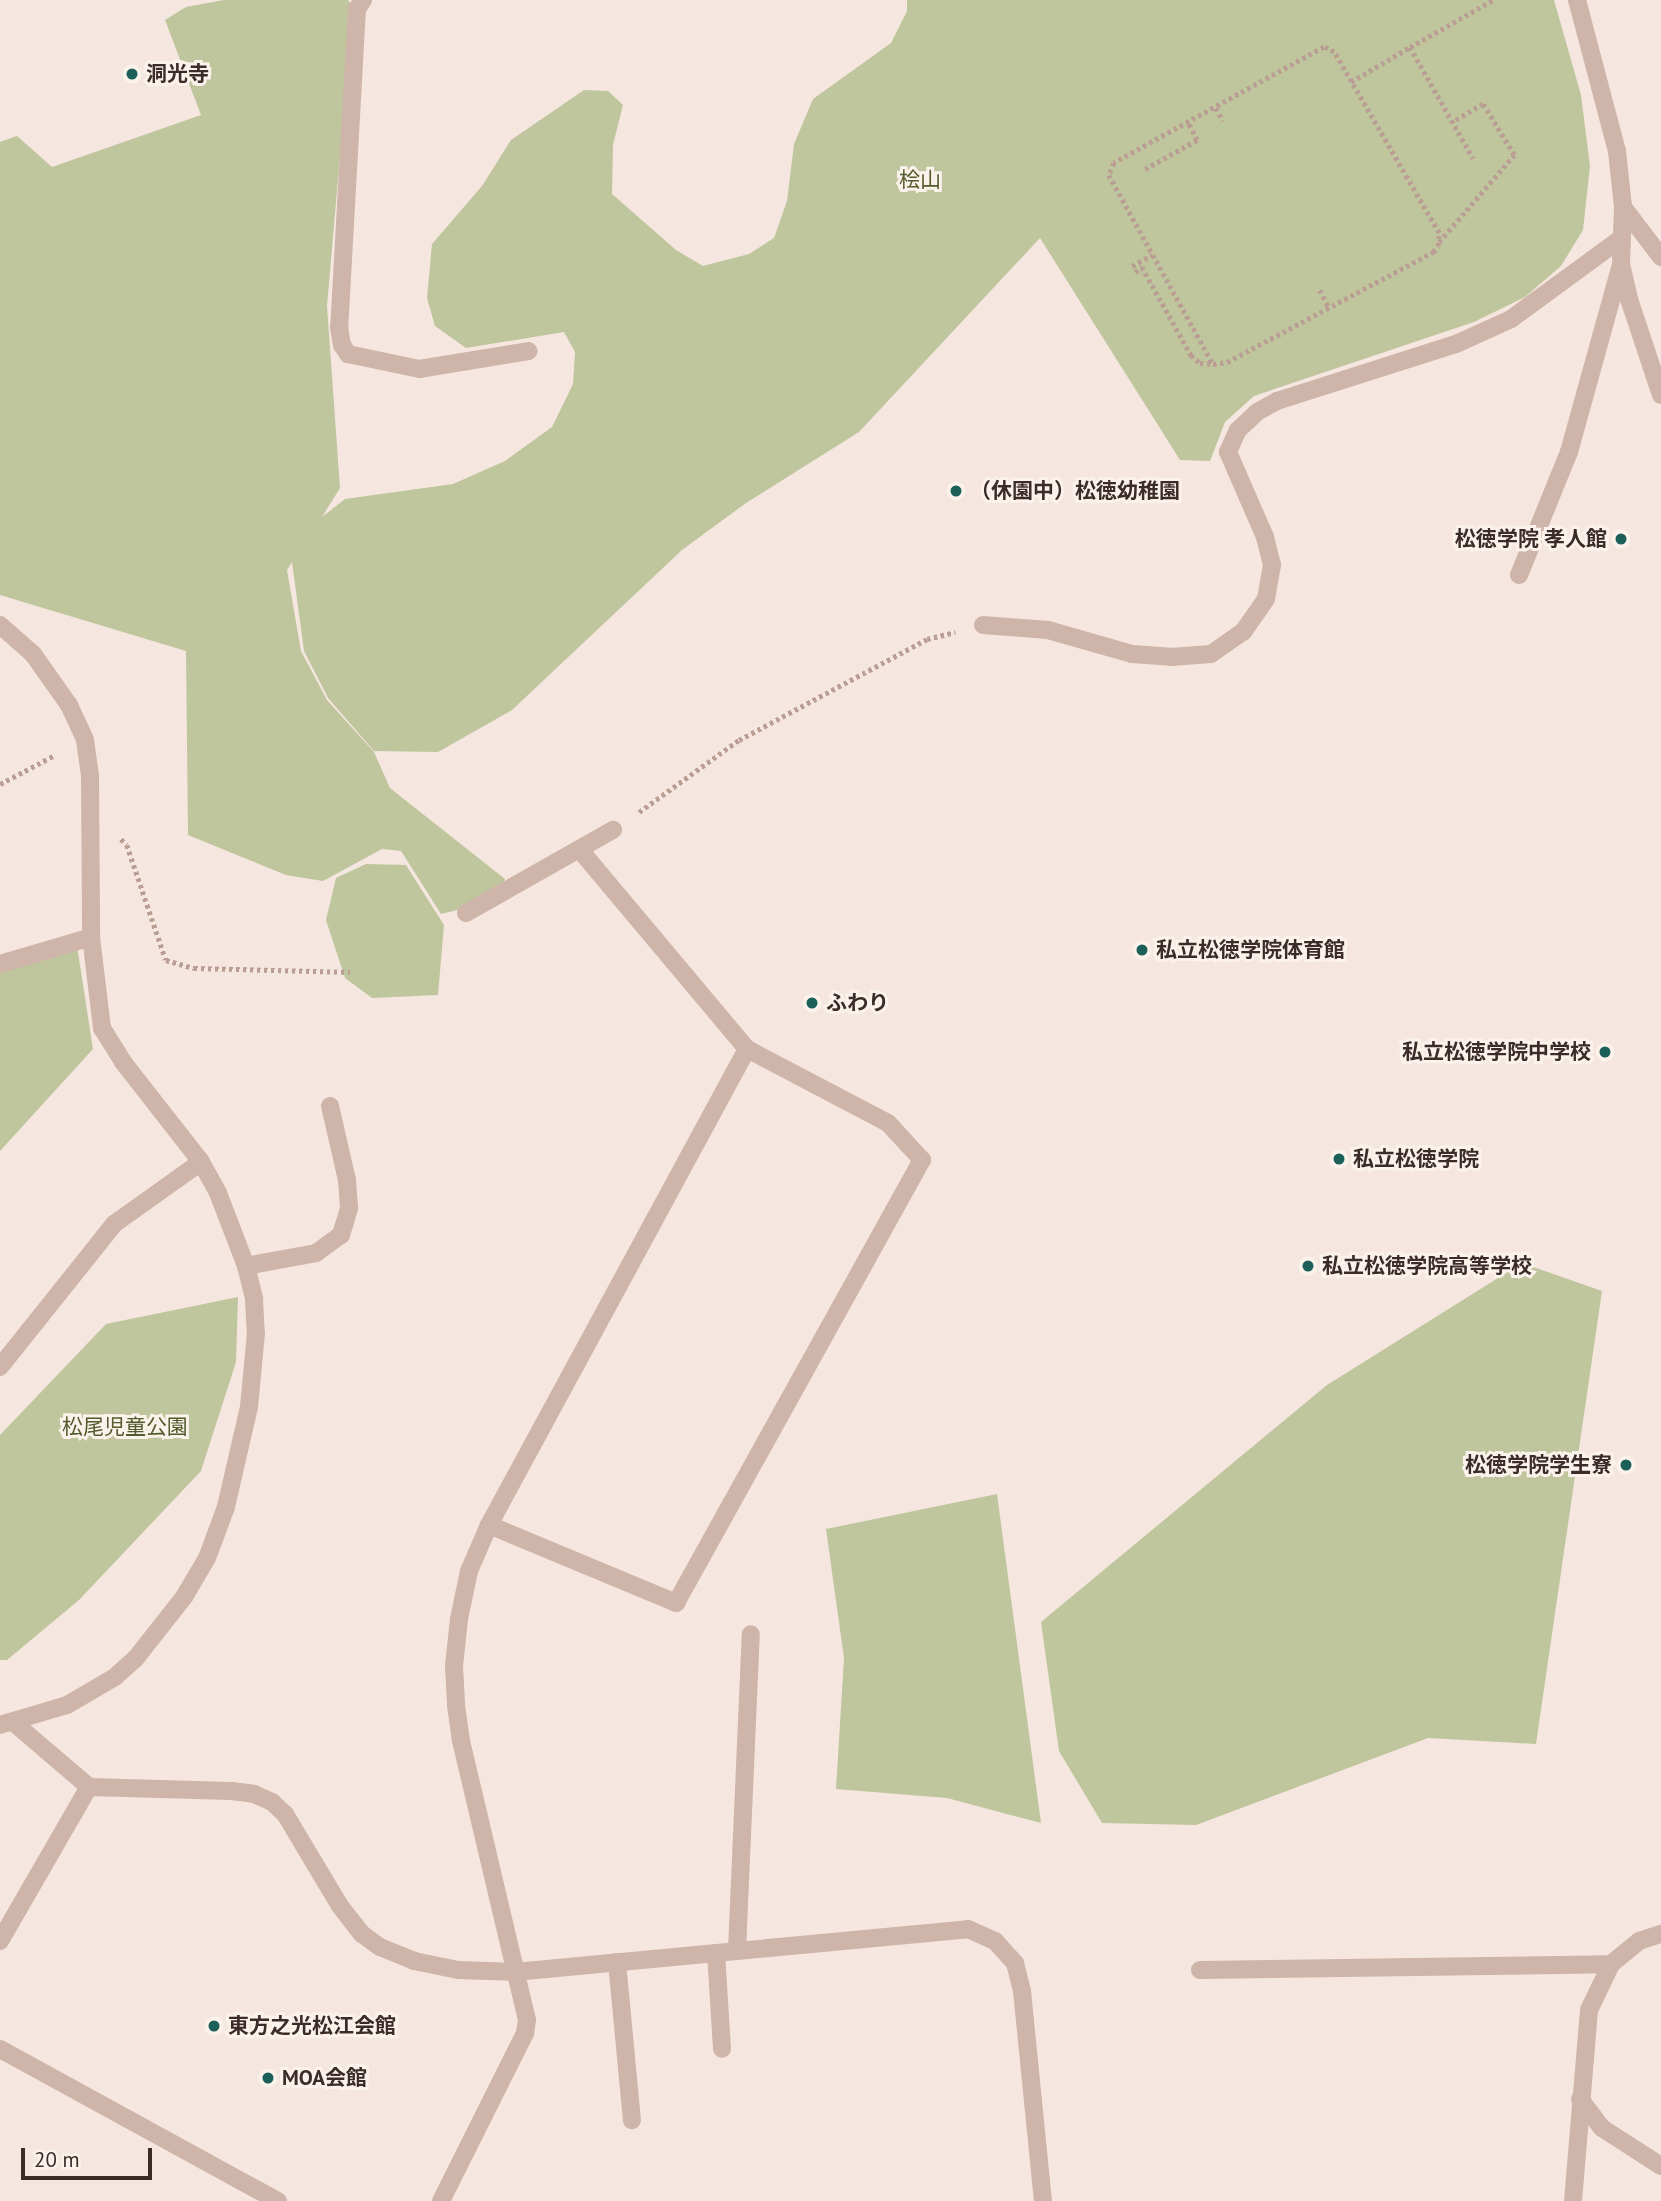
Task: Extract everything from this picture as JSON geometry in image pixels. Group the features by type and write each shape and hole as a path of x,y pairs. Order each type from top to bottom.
{"street":[{"path":"363,0 357,9 356,23 339,327 342,345 348,355 419,369 529,351"},
{"path":"1577,0 1617,151 1623,207 1619,240 1621,264 1629,299 1661,395"},
{"path":"1623,207 1661,257"},
{"path":"983,625 1048,630 1132,654 1171,657 1211,654 1243,632 1266,599 1272,565 1265,537 1228,452 1238,430 1257,412 1277,401 1455,344 1511,319 1619,240"},
{"path":"1518,575 1569,452 1621,264"},
{"path":"0,625 33,654 69,705 85,740 90,775 88,824 91,937 102,1028 123,1062 201,1162 218,1194 246,1266 254,1299 255,1368 226,1507 207,1558 184,1597 160,1630 115,1677 66,1704 6,1724"},
{"path":"466,913 581,851 613,830"},
{"path":"489,1525 676,1603 922,1160 888,1123 747,1049 581,851"},
{"path":"0,964 91,937"},
{"path":"441,2201 525,2034 527,2020 461,1741 456,1704 454,1666 459,1619 469,1571 489,1525 747,1049"},
{"path":"246,1266 316,1253 341,1235 349,1208 347,1180 330,1106"},
{"path":"4,1362 114,1224 201,1162"},
{"path":"737,1950 751,1634"},
{"path":"6,1724 89,1787 231,1791 254,1794 272,1801 285,1814 340,1906 362,1934 380,1947 414,1961 458,1970 515,1972 968,1928 995,1941 1016,1963 1022,1991 1043,2201"},
{"path":"0,1941 89,1787"},
{"path":"1573,2201 1589,2010 1611,1964 1639,1941 1661,1934"},
{"path":"716,1953 722,2049"},
{"path":"617,1962 632,2120"},
{"path":"1200,1970 1611,1964"},
{"path":"0,2049 278,2201"},
{"path":"1580,2099 1602,2128 1661,2166"}],"path":[{"path":"1351,82 1493,0"},
{"path":"1213,364 1109,175 1114,163 1324,47 1334,52 1439,233 1439,243"},
{"path":"1410,47 1473,158"},
{"path":"1152,255 1134,269 1142,267 1191,355 1200,363 1227,362 1433,252 1514,155 1483,104 1453,122"},
{"path":"1216,108 1223,121"},
{"path":"1145,169 1197,139 1188,123"},
{"path":"1320,290 1329,307"},
{"path":"613,830 739,740 927,639 983,625"},
{"path":"0,784 85,740"},
{"path":"88,824 127,845 166,960 194,968 350,972"}],"green space":[{"name":"桧山","path":"224,0 348,0 353,7 327,306 340,488 322,517 345,499 453,484 505,461 552,427 573,384 575,352 564,332 466,348 435,326 427,298 432,244 482,186 511,140 584,90 608,91 623,105 613,145 612,194 676,250 703,266 749,254 774,238 787,201 794,144 813,99 891,43 907,11 907,0 1554,0 1581,95 1590,166 1583,230 1561,266 1525,297 1474,322 1254,396 1225,422 1210,461 1180,460 1040,238 859,432 746,503 682,550 512,710 438,752 374,751 328,698 304,651 292,562 287,570 301,651 327,700 374,752 390,788 505,879 502,886 465,908 441,914 401,851 382,849 323,881 286,875 188,835 186,651 0,595 0,142 17,136 52,167 201,115 165,20 186,7"},
{"path":"366,864 406,865 444,925 438,995 372,998 345,978 326,920 336,878"},
{"path":"77,946 93,1049 0,1151 0,971"},
{"path":"1522,1263 1602,1291 1536,1744 1428,1738 1196,1825 1102,1823 1059,1751 1041,1622 1327,1385"},
{"name":"松尾児童公園","path":"238,1297 236,1362 201,1471 79,1600 7,1660 0,1660 0,1435 106,1324"},
{"path":"997,1494 1041,1823 947,1798 836,1789 844,1658 826,1529"}],"place":[{"name":"洞光寺","path":"132,74"},
{"name":"（休園中）松徳幼稚園","path":"956,491"},
{"name":"松徳学院 孝人館","path":"1621,539"},
{"name":"私立松徳学院体育館","path":"1142,950"},
{"name":"ふわり","path":"812,1003"},
{"name":"私立松徳学院中学校","path":"1605,1052"},
{"name":"私立松徳学院","path":"1339,1159"},
{"name":"私立松徳学院高等学校","path":"1308,1266"},
{"name":"松徳学院学生寮","path":"1626,1465"},
{"name":"東方之光松江会館","path":"214,2026"},
{"name":"MOA会館","path":"268,2078"}]}
